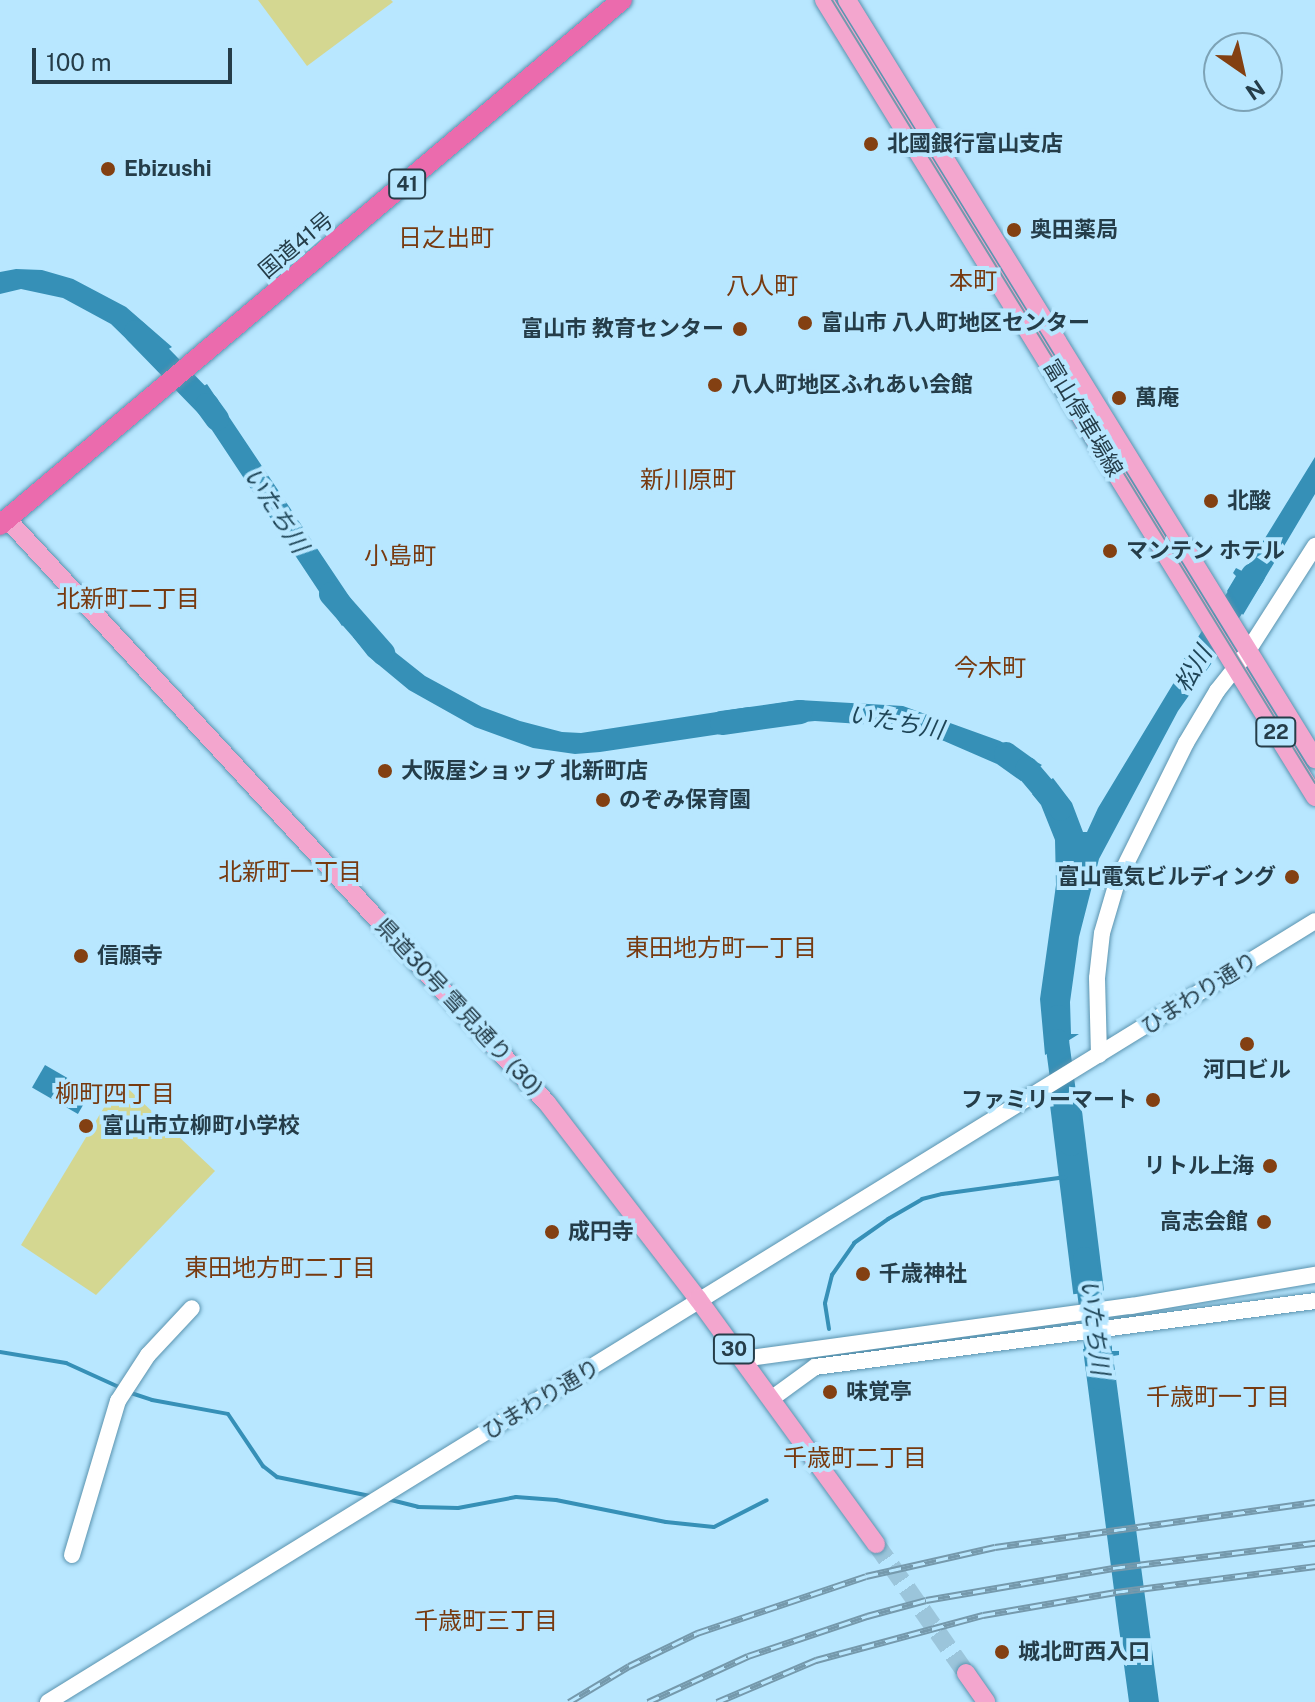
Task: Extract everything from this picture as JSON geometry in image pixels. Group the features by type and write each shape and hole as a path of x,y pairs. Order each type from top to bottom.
{"highway":[{"name":"国道41号","path":"2,519 157,393 622,0"}],"main road":[{"name":"富山停車場線","path":"824,0 1315,797"},
{"name":"富山停車場線","path":"847,0 1315,759"},
{"name":"県道30号 雪見通り (30)","path":"2,519 547,1103 698,1299"},
{"name":"30","path":"698,1299 876,1544"},
{"path":"966,1673 986,1702"}],"street":[{"path":"1099,1055 1097,978 1102,933 1117,882 1186,743 1217,691 1248,650 1315,546"},
{"name":"ひまわり通り","path":"48,1702 1315,921"},
{"path":"742,1359 1114,1308 1315,1275"},
{"path":"771,1399 815,1367 1315,1301"},
{"path":"72,1555 118,1401 148,1355 192,1308"}],"green space":[{"path":"258,0 391,0 393,2 307,66"},
{"path":"120,1081 215,1171 96,1295 21,1245"}],"water":[{"path":"42,270 73,279 126,307 172,347 158,355 159,358 152,364 111,324 63,298 21,289 0,294 0,272"},
{"name":"いたち川","path":"207,384 359,611 342,626 190,397 200,393 199,389"},
{"name":"松川","path":"1315,457 1315,494 1243,615 1227,591 1236,576 1233,573 1236,568 1244,572"},
{"path":"368,624 391,649 425,676 482,707 520,721 562,732 581,733 749,707 754,729 600,752 575,754 533,748 475,727 409,690 368,656 353,637"},
{"path":"1202,636 1216,657 1178,711 1099,859 1079,937 1070,1002 1071,1034 1079,1034 1045,1055 1040,999 1056,885 1055,840 1041,805 1032,794 1053,778 1072,803 1083,832 1087,832 1098,808"},
{"name":"いたち川","path":"799,700 903,706 1000,741 1042,765 1021,781 997,764 944,741 891,726 815,721 772,725 768,705"},
{"path":"45,1065 91,1092 78,1114 32,1088"},
{"name":"いたち川","path":"1081,1103 1104,1291 1073,1294 1050,1107"},
{"name":"いたち川","path":"1112,1345 1112,1351 1119,1351 1119,1355 1113,1356 1159,1702 1129,1702 1118,1621 1083,1349"}],"waterway":[{"name":"いたち川","path":"136,332 217,419"},
{"name":"松川","path":"1190,671 1253,575"},
{"name":"いたち川","path":"331,594 383,653"},
{"name":"いたち川","path":"722,723 800,712"},
{"name":"いたち川","path":"1006,754 1027,769 1061,809"},
{"name":"いたち川","path":"1058,1017 1057,1041 1071,1144"},
{"path":"829,1329 825,1303 832,1275 854,1243 888,1219 922,1199 942,1194 1066,1177"},
{"name":"いたち川","path":"1085,1259 1100,1378"},
{"path":"0,1352 66,1363 119,1387"},
{"path":"131,1393 228,1414 263,1466 277,1477 370,1496"},
{"path":"387,1499 418,1507 458,1508 516,1497 556,1500 666,1522 714,1527 767,1500"}],"tunnel":[{"path":"876,1544 966,1673"}],"tram line":[{"path":"832,0 1315,783"}],"railway":[{"path":"569,1702 629,1666 697,1633 866,1576 995,1547 1315,1502"},
{"path":"648,1702 748,1656 867,1616 926,1600 1113,1568 1315,1543"},
{"path":"717,1702 816,1660 983,1615 1116,1592 1315,1566"}],"place":[{"name":"北國銀行富山支店","path":"871,144"},
{"name":"Ebizushi","path":"108,169"},
{"name":"奥田薬局","path":"1014,230"},
{"name":"富山市 八人町地区センター","path":"805,323"},
{"name":"富山市 教育センター","path":"740,329"},
{"name":"八人町地区ふれあい会館","path":"715,385"},
{"name":"萬庵","path":"1119,398"},
{"name":"北酸","path":"1211,501"},
{"name":"マンテン ホテル","path":"1110,551"},
{"name":"大阪屋ショップ 北新町店","path":"385,771"},
{"name":"のぞみ保育園","path":"603,800"},
{"name":"富山電気ビルディング","path":"1292,877"},
{"name":"信願寺","path":"81,956"},
{"name":"河口ビル","path":"1247,1044"},
{"name":"ファミリーマート","path":"1153,1100"},
{"name":"富山市立柳町小学校","path":"86,1126"},
{"name":"リトル上海","path":"1270,1166"},
{"name":"高志会館","path":"1264,1222"},
{"name":"成円寺","path":"552,1232"},
{"name":"千歳神社","path":"863,1274"},
{"name":"味覚亭","path":"830,1392"},
{"name":"城北町西入口","path":"1002,1652"}],"district":[{"name":"日之出町","path":"446,238"},
{"name":"本町","path":"973,281"},
{"name":"八人町","path":"762,286"},
{"name":"新川原町","path":"688,480"},
{"name":"小島町","path":"400,556"},
{"name":"北新町二丁目","path":"128,599"},
{"name":"今木町","path":"990,668"},
{"name":"北新町一丁目","path":"290,872"},
{"name":"東田地方町一丁目","path":"721,948"},
{"name":"柳町四丁目","path":"115,1094"},
{"name":"東田地方町二丁目","path":"280,1268"},
{"name":"千歳町一丁目","path":"1218,1397"},
{"name":"千歳町二丁目","path":"855,1458"},
{"name":"千歳町三丁目","path":"486,1621"}]}
